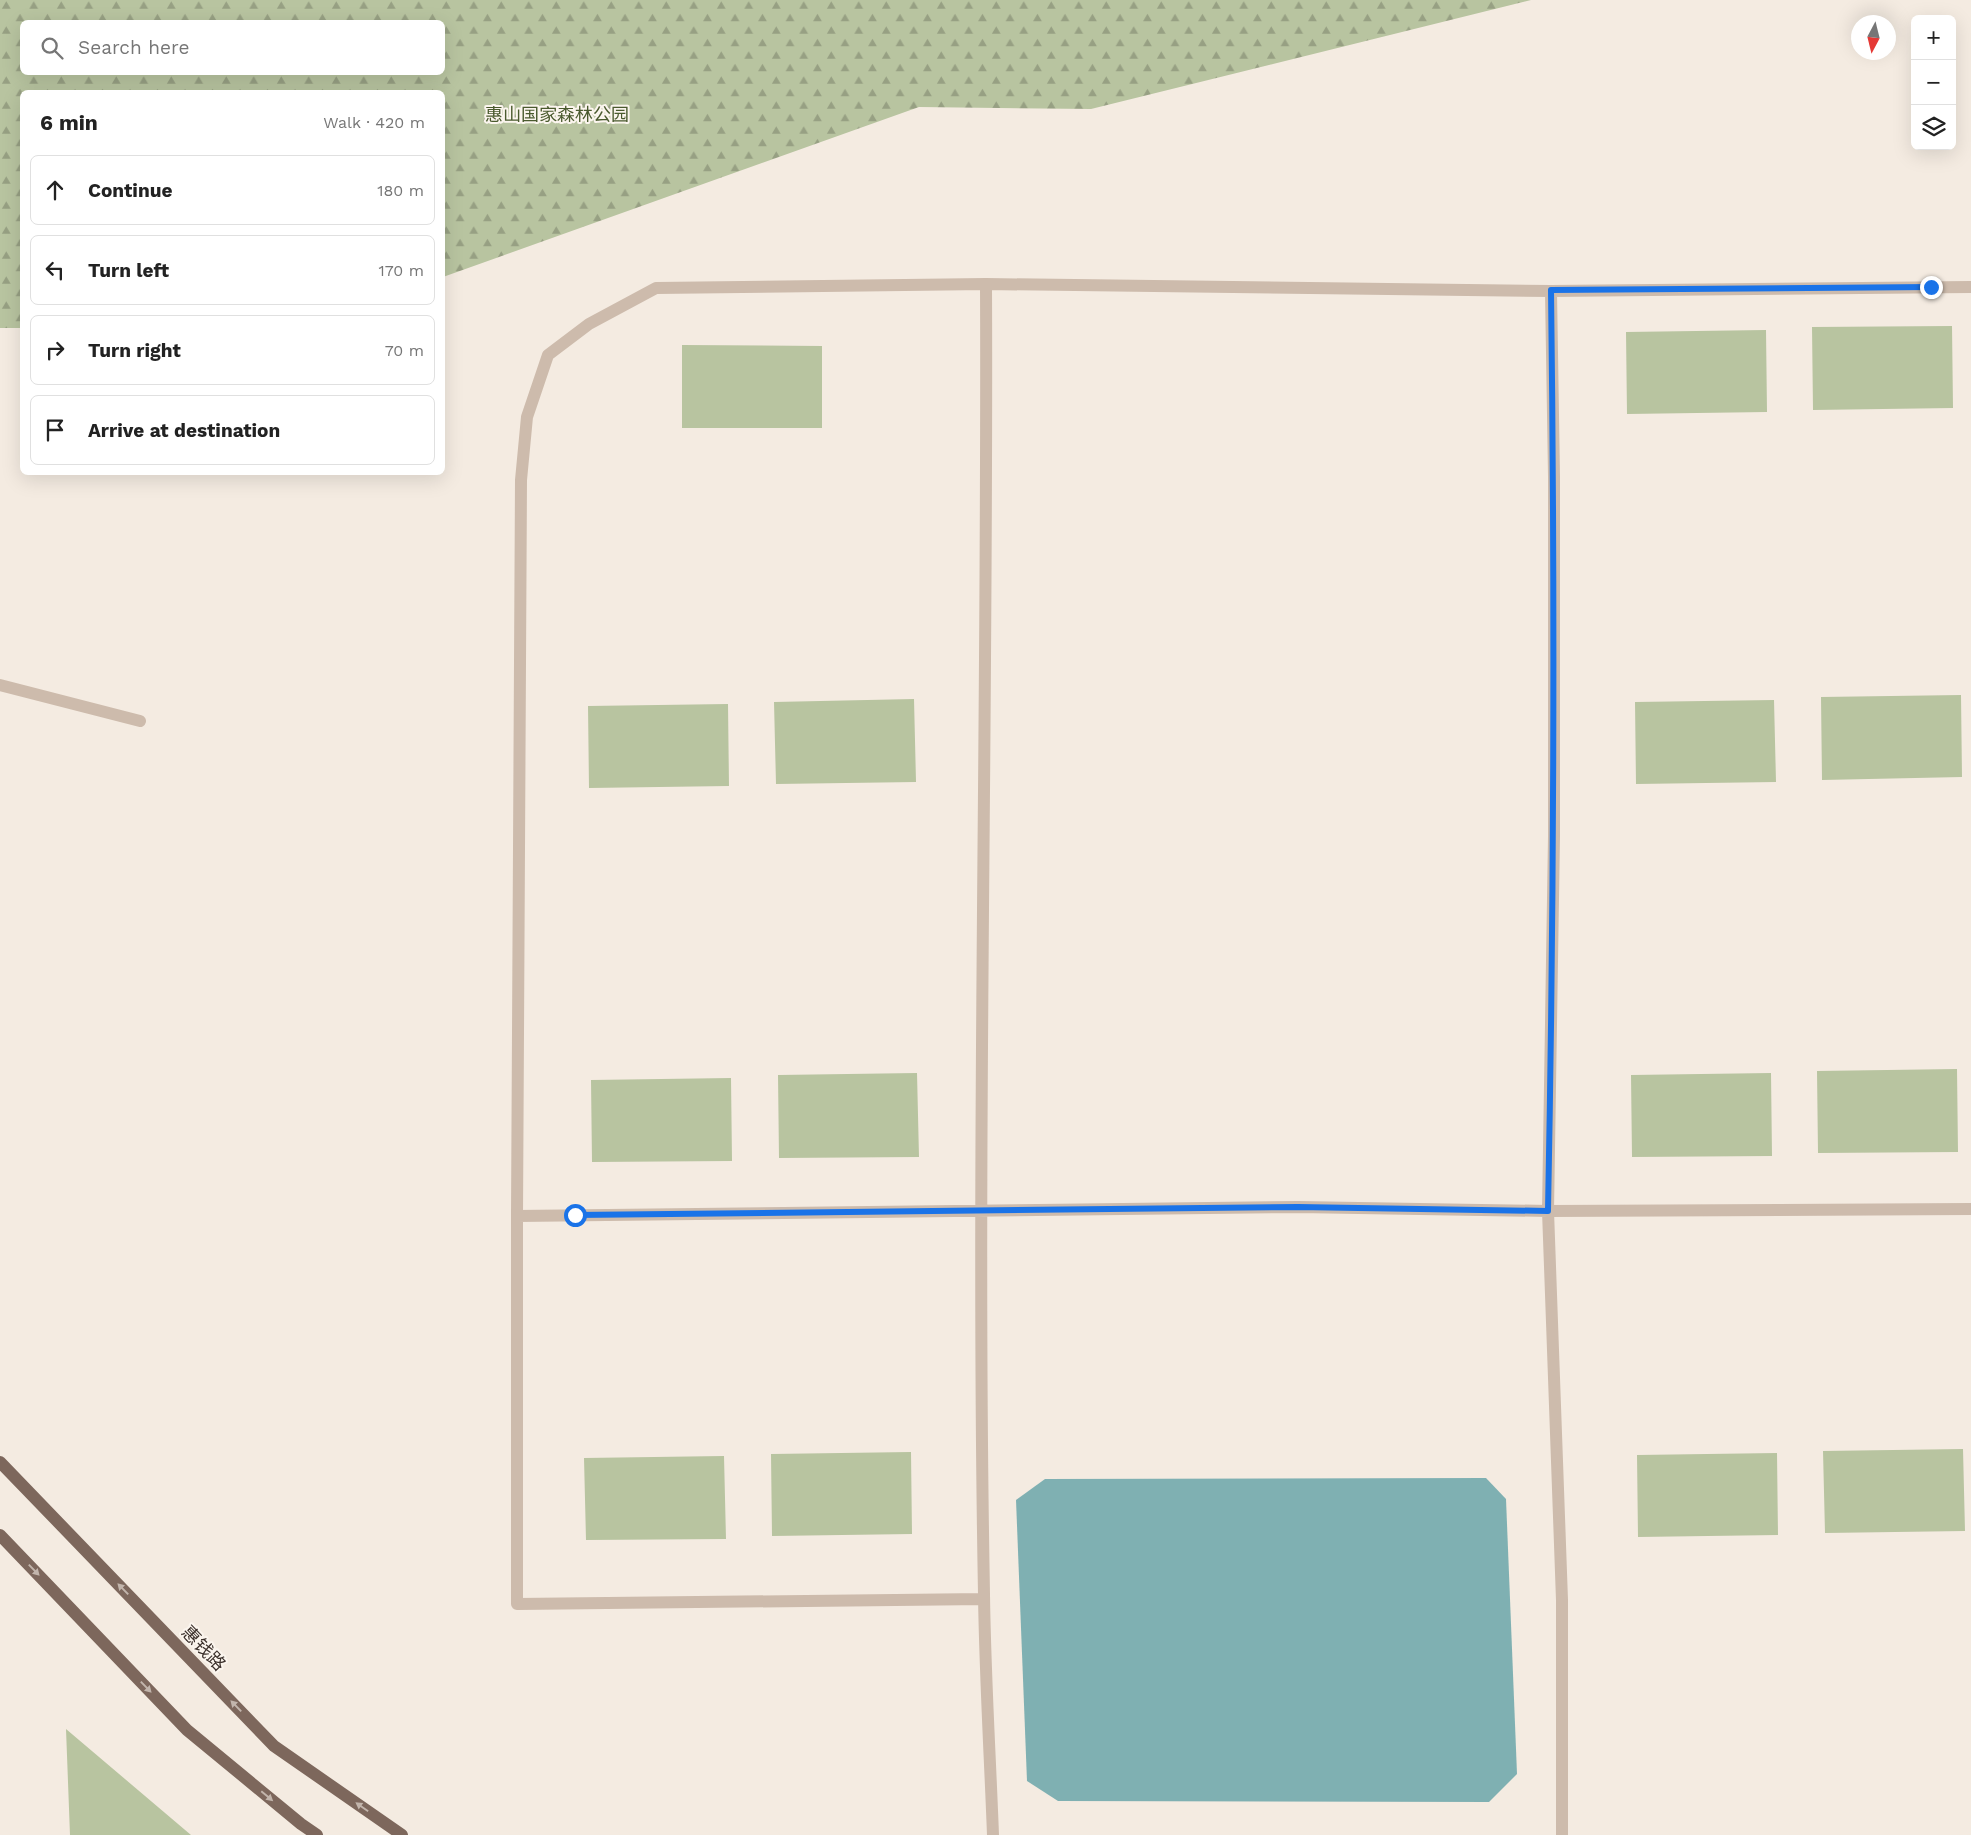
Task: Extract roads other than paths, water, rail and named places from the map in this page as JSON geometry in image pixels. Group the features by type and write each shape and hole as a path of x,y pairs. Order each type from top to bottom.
{"main road":[{"name":"惠钱路","path":"0,1462 274,1746 402,1835"},
{"path":"0,1535 187,1730 317,1835"}],"street":[{"path":"986,284 987,502 981,1414 984,1598 993,1835"},
{"path":"984,1598 517,1604 517,1216 522,480 527,417 548,355 588,324 656,288 986,284 1551,290 1971,287"},
{"path":"1551,290 1554,477 1554,836 1548,1211 1562,1600 1562,1835"},
{"path":"0,684 140,721"},
{"path":"517,1216 1298,1207 1548,1211 1971,1209"}],"water":[{"path":"1486,1478 1506,1499 1517,1774 1489,1802 1058,1801 1027,1781 1016,1500 1045,1479"}],"park label":[{"name":"惠山国家森林公园","path":"557,114"}]}
